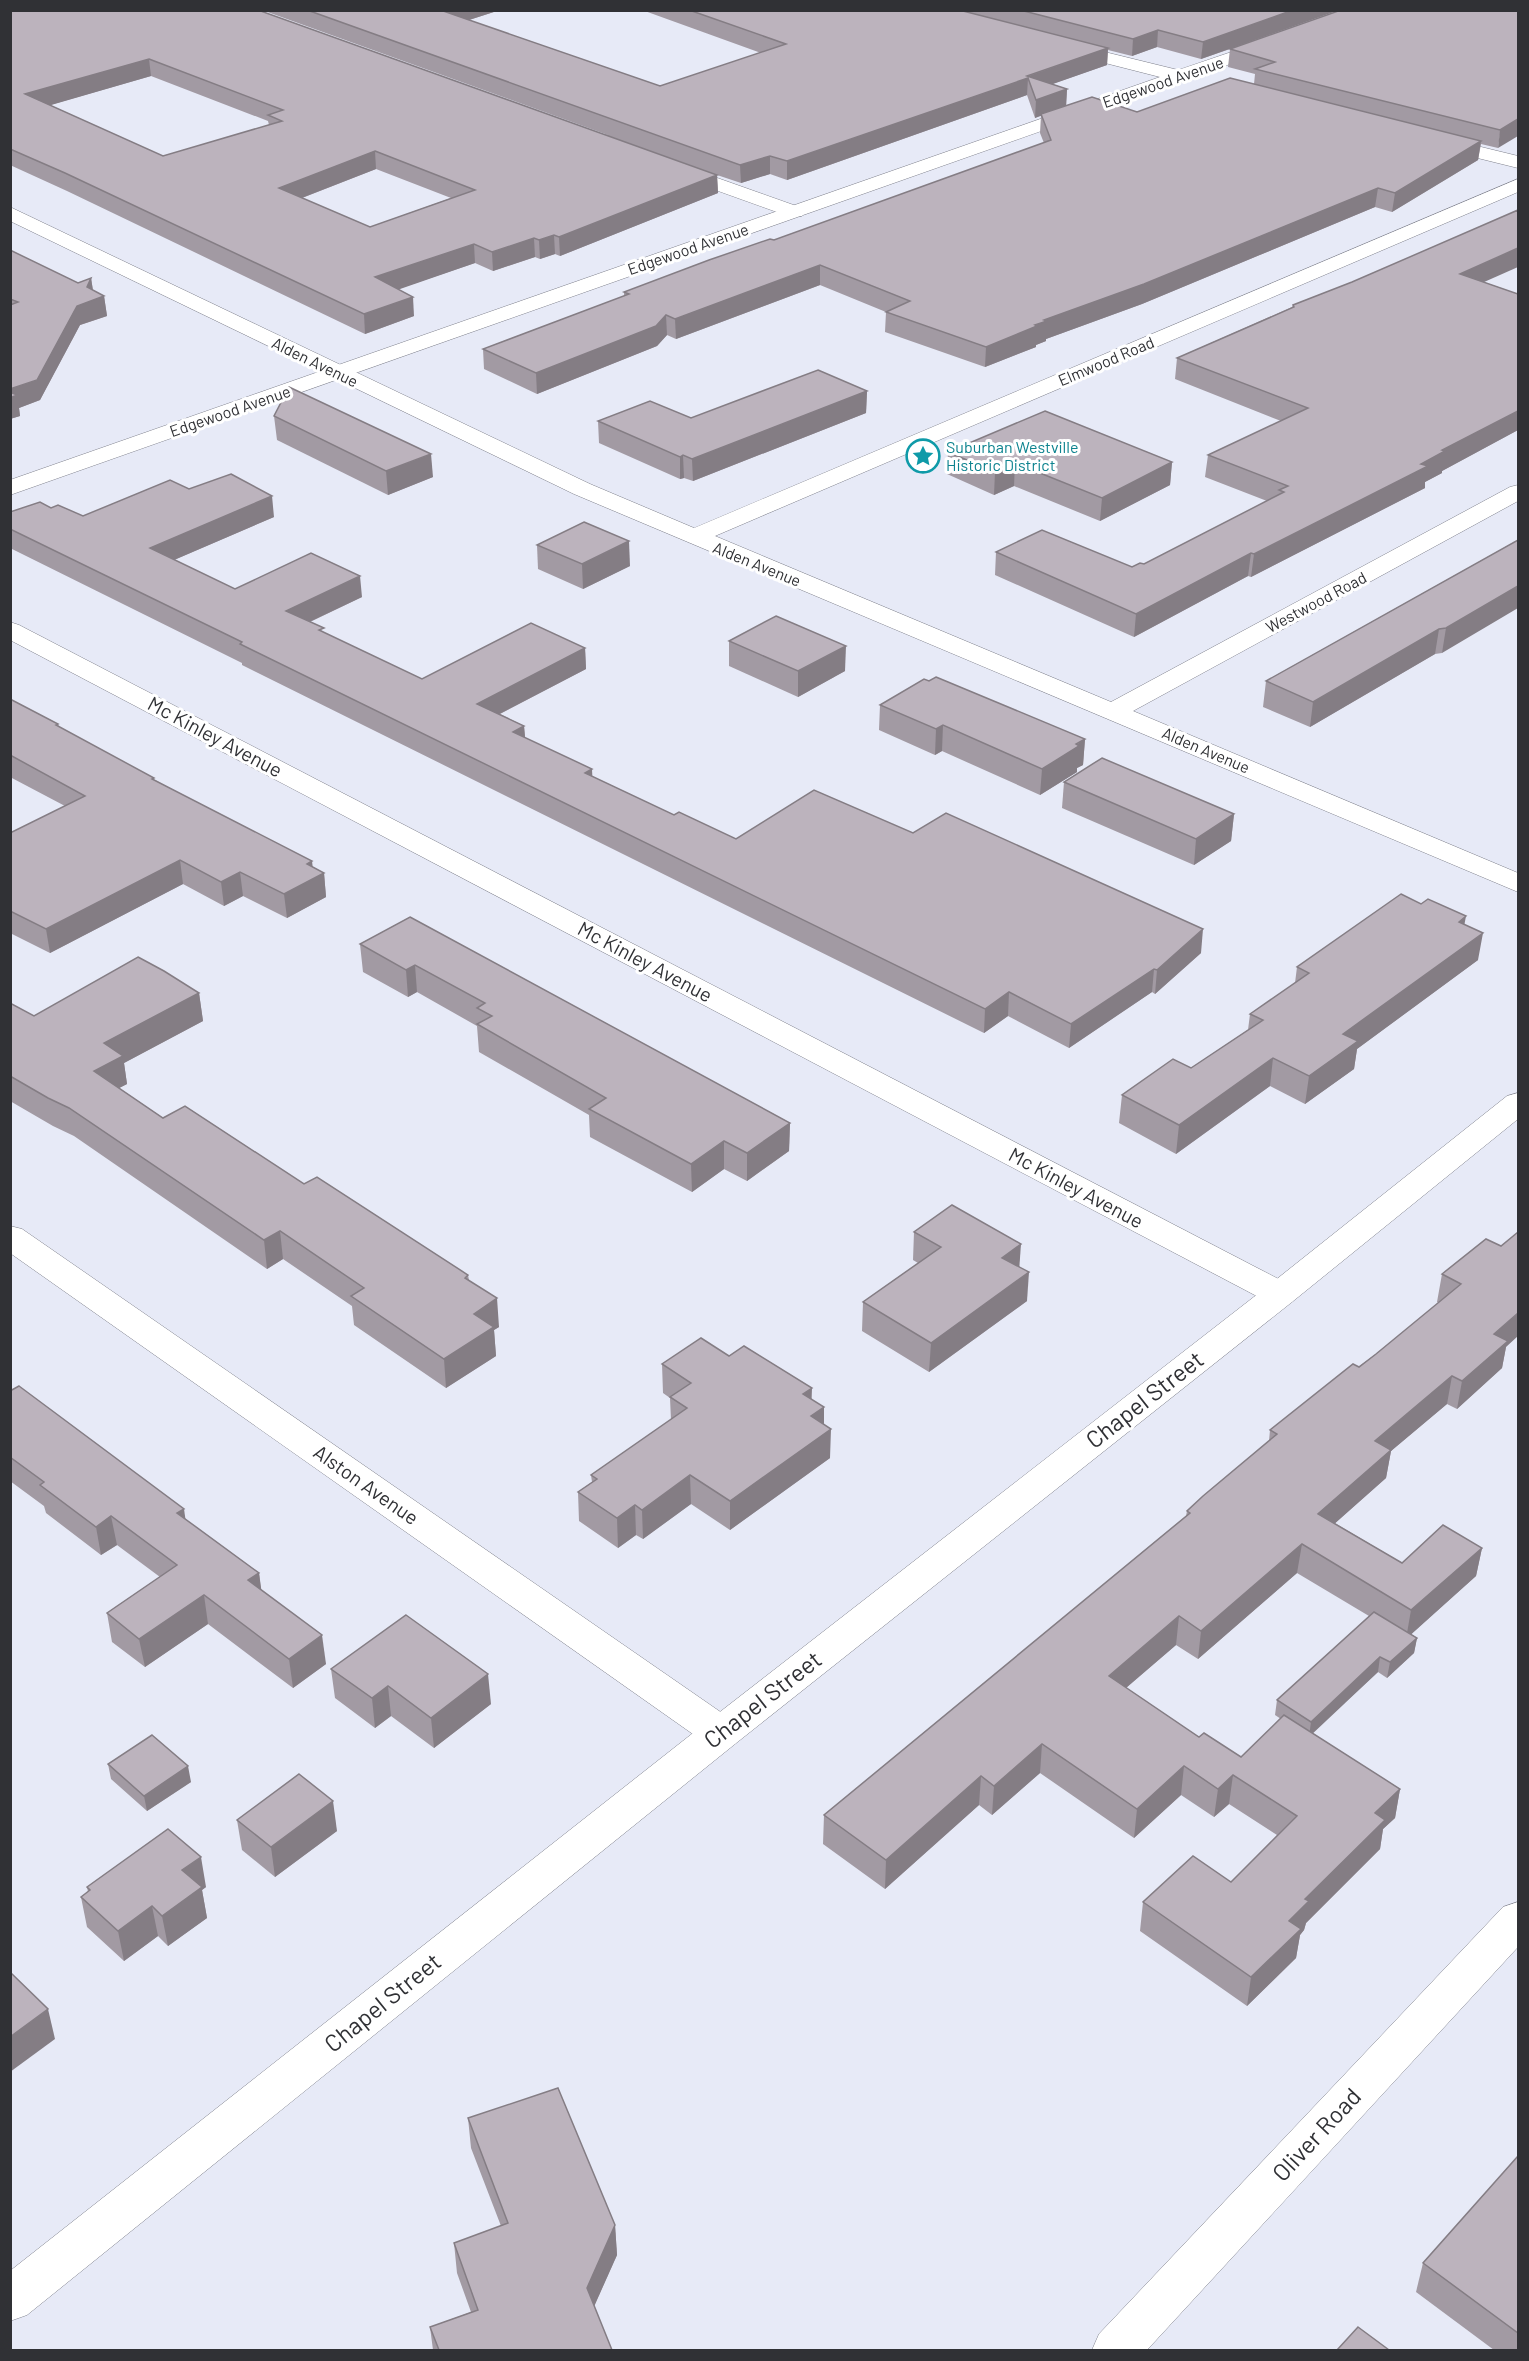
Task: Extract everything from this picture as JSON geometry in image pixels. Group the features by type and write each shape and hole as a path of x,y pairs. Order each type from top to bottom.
{"street":[{"name":"Edgewood Avenue","path":"10,488 1289,37"},
{"path":"1045,42 1210,84"},
{"path":"1415,136 1518,162"},
{"path":"664,165 795,212"},
{"name":"Elmwood Road","path":"693,537 1518,185"},
{"name":"Alden Avenue","path":"10,213 543,472 1518,883"},
{"name":"Westwood Road","path":"1114,711 1518,492"},
{"name":"Mc Kinley Avenue","path":"10,630 1280,1294"},
{"name":"Chapel Street","path":"10,2300 721,1733 1280,1294 1518,1103"},
{"name":"Alston Avenue","path":"10,1237 721,1733"},
{"name":"Oliver Road","path":"1116,2350 1518,1919"}],"building":[{"path":"10,10 258,10 717,175 559,237 554,235 539,240 534,238 492,252 474,244 375,277 413,297 364,314 10,149","holes":["149,59 283,110 268,115 282,121 163,156 25,94","375,151 475,190 370,227 279,188"]},
{"path":"307,10 444,10 660,86 786,44 689,10 959,10 1108,48 1027,76 1067,89 1036,100 1028,78 787,161 770,156 740,165"},
{"path":"1020,10 1293,10 1203,42 1158,30 1133,39"},
{"path":"1341,10 1518,10 1518,119 1500,130 1255,69 1275,62 1230,49"},
{"path":"1230,78 1481,141 1395,193 1378,188 1144,284 1044,320 1047,321 986,347 886,312 910,301 820,265 675,319 666,315 656,326 536,373 483,349 629,294 624,292 709,260 770,239 774,240 1051,140 1041,114 1092,97 1137,112"},
{"path":"1518,210 1518,248 1460,274 1518,294 1518,411 1442,450 1445,451 1421,464 1428,466 1254,554 1251,553 1136,614 996,552 1042,530 1132,567 1140,563 1144,564 1284,492 1279,490 1288,486 1208,455 1308,408 1177,358 1294,307 1293,305"},
{"path":"10,250 78,283 91,278 87,287 104,296 77,306 37,380 10,389 10,305 18,302 10,299"},
{"path":"818,370 867,391 692,459 683,455 680,457 598,421 650,401 691,418"},
{"path":"289,387 431,454 386,471 274,416"},
{"path":"1045,411 1172,462 1102,498 1015,463 995,472 948,452"},
{"path":"231,474 272,496 150,548 235,589 311,553 360,576 286,611 324,628 319,630 422,679 531,623 585,648 477,704 524,726 513,732 592,769 585,773 674,815 679,812 736,839 814,790 913,833 946,813 1203,929 1157,970 1154,969 1071,1024 1009,992 985,1009 10,529 10,512 40,502 51,508 58,505 83,516 170,480 189,489"},
{"path":"584,522 629,541 582,564 537,545"},
{"path":"1518,540 1518,586 1446,628 1439,629 1313,702 1266,681"},
{"path":"776,616 846,646 798,671 729,641"},
{"path":"936,677 1085,739 1076,744 1079,746 1042,769 943,725 936,729 880,705 924,679 929,681"},
{"path":"10,699 154,778 152,779 312,861 307,864 324,873 284,894 240,872 221,882 180,860 46,929 10,911 10,833 85,796 10,755"},
{"path":"1102,758 1234,814 1196,839 1064,782"},
{"path":"1401,894 1421,904 1428,899 1466,916 1459,922 1483,933 1343,1034 1358,1041 1309,1076 1273,1058 1179,1125 1122,1095 1173,1059 1191,1068 1263,1020 1250,1014 1309,973 1297,967"},
{"path":"410,917 790,1123 747,1153 724,1141 691,1164 589,1109 606,1098 477,1024 492,1016 477,1008 485,1003 415,965 406,970 360,944"},
{"path":"138,957 199,993 104,1043 123,1056 94,1071 163,1118 185,1106 304,1184 317,1177 468,1275 465,1278 497,1298 474,1314 494,1327 444,1359 351,1296 364,1288 280,1231 264,1240 69,1108 10,1076 10,1003 34,1016"},
{"path":"952,1205 1021,1244 1002,1258 1029,1272 931,1343 863,1302 941,1247 914,1232"},
{"path":"1518,1232 1518,1313 1494,1334 1508,1341 1462,1381 1452,1376 1375,1441 1391,1450 1318,1514 1402,1563 1443,1525 1482,1548 1411,1610 1302,1544 1201,1631 1179,1616 1109,1676 1199,1737 1204,1733 1241,1757 1284,1715 1400,1789 1375,1813 1385,1820 1305,1899 1309,1901 1289,1921 1301,1929 1251,1977 1143,1902 1193,1856 1231,1882 1297,1816 1233,1775 1218,1789 1184,1766 1137,1809 1042,1744 994,1786 981,1776 886,1860 824,1815 1190,1513 1187,1511 1203,1496 1277,1434 1270,1430 1353,1364 1359,1367 1461,1284 1442,1274 1486,1239 1501,1246"},
{"path":"701,1338 729,1356 744,1346 812,1388 803,1394 824,1407 811,1416 831,1429 730,1501 690,1475 642,1510 635,1505 617,1518 578,1492 597,1479 591,1475 687,1408 670,1397 691,1383 662,1364"},
{"path":"19,1386 184,1509 177,1513 259,1573 248,1580 322,1635 289,1659 204,1595 139,1639 107,1613 177,1565 111,1516 96,1527 40,1485 44,1482 10,1457 10,1391"},
{"path":"1374,1612 1417,1638 1390,1662 1380,1657 1311,1722 1277,1700"},
{"path":"406,1615 488,1674 431,1718 388,1686 372,1698 331,1669"},
{"path":"152,1735 188,1766 144,1796 108,1764"},
{"path":"299,1774 333,1801 271,1847 237,1820"},
{"path":"168,1829 201,1857 182,1870 202,1887 162,1916 152,1906 118,1931 81,1897 90,1890 87,1887"},
{"path":"10,1972 48,2009 10,2037"},
{"path":"558,2088 615,2225 587,2288 612,2350 439,2350 430,2327 478,2310 454,2243 508,2223 468,2118"},
{"path":"1518,2156 1518,2333 1423,2263"},
{"path":"1358,2327 1389,2350 1337,2350"}],"place":[{"name":"Suburban Westville Historic District","path":"923,456"}]}
